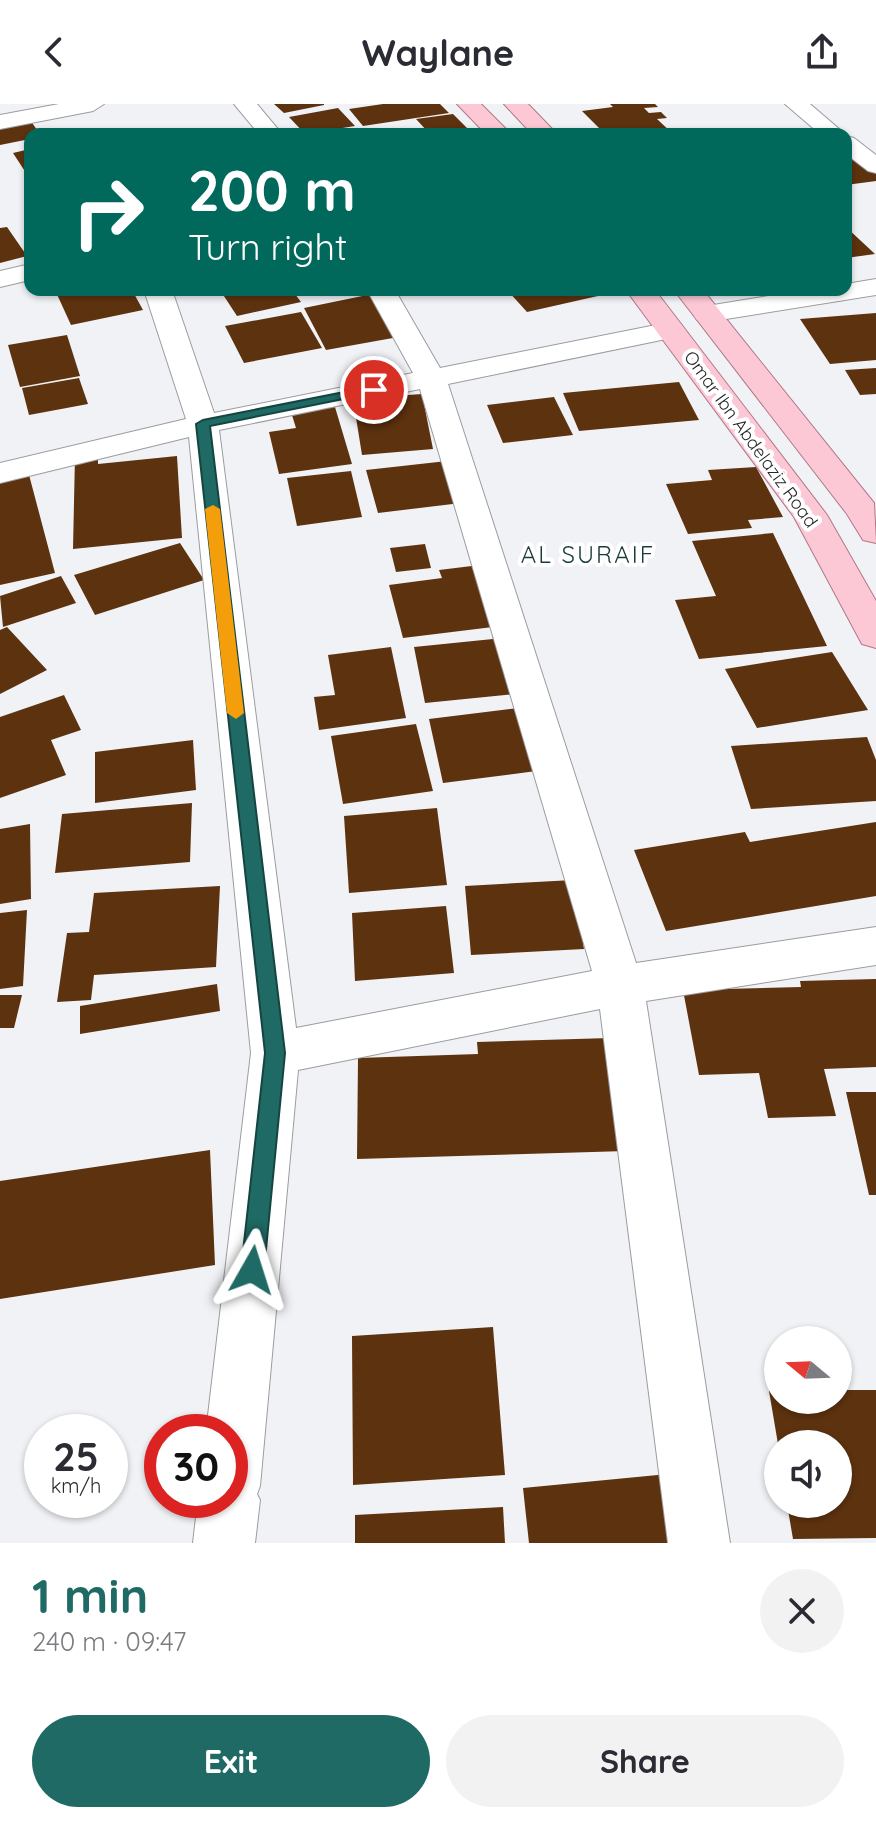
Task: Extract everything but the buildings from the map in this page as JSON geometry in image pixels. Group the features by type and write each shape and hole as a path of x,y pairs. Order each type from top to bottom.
{"main road":[{"path":"468,104 493,128"},
{"path":"515,104 539,128"},
{"name":"Omar Ibn Abdelaziz Road","path":"645,296 810,515 876,635"},
{"name":"Omar Ibn Abdelaziz Road","path":"698,302 876,532"}],"street":[{"path":"0,122 46,107 93,104"},
{"path":"245,104 266,128"},
{"path":"796,104 826,128"},
{"path":"46,107 60,128"},
{"path":"852,148 876,166"},
{"path":"0,279 24,273"},
{"path":"852,289 876,287"},
{"path":"160,296 203,424 275,1053 237,1414"},
{"path":"384,296 431,378 620,985 699,1543"},
{"path":"698,302 769,296"},
{"path":"0,473 203,424 671,330"},
{"path":"275,1053 620,985 876,946"},
{"path":"224,1543 227,1518"}],"slow traffic":[{"path":"213,509 236,713"}],"district":[{"name":"AL SURAIF","path":"588,554"}],"route":[{"path":"252,1270 275,1053 203,424 374,390"}]}
